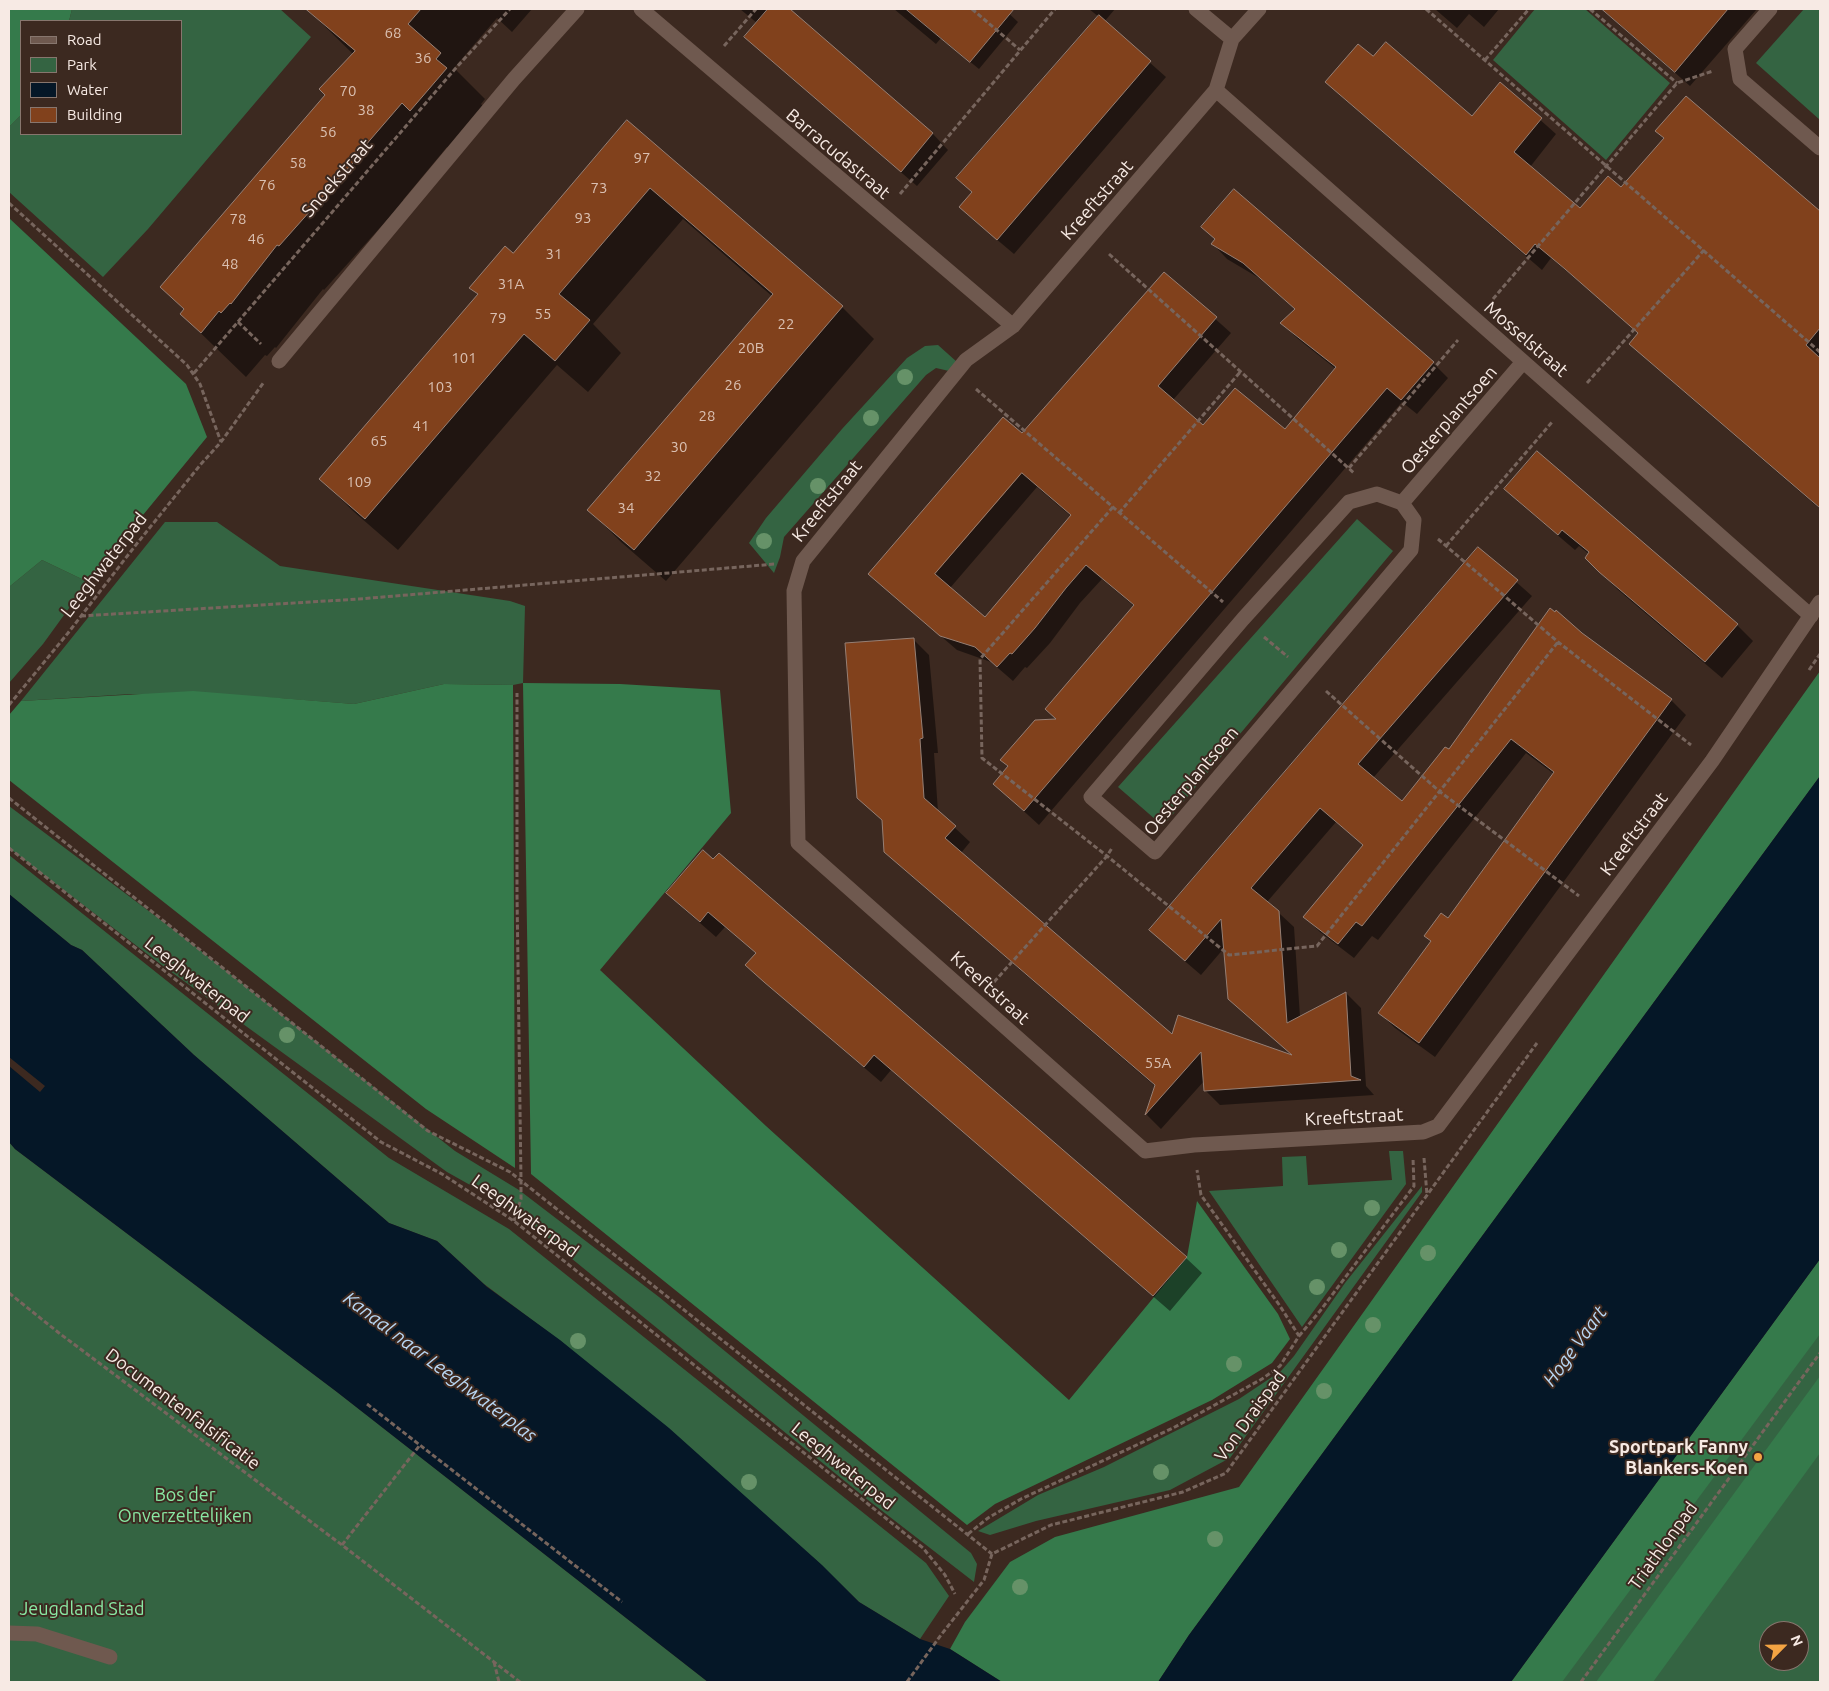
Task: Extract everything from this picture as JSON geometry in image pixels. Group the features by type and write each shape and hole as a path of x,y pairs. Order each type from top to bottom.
{"street":[{"path":"279,361 514,79 577,9"},
{"name":"Barracudastraat","path":"641,9 1013,326"},
{"path":"1196,9 1232,40"},
{"path":"1216,90 1232,40 1258,9"},
{"path":"1770,9 1734,49 1740,79 1820,148"},
{"name":"Kreeftstraat","path":"1216,90 1013,326 966,360 803,561 794,591 798,843 1145,1151 1194,1145 1423,1132 1438,1126 1712,761 1820,602"},
{"name":"Mosselstraat","path":"1216,90 1811,616"},
{"name":"Oesterplantsoen","path":"1402,503 1523,362"},
{"path":"1377,494 1402,503 1414,520"},
{"name":"Oesterplantsoen","path":"1377,494 1349,502 1243,618 1091,797 1156,852 1411,550 1414,520"},
{"path":"9,1633 37,1634 110,1657"}],"path":[{"name":"Snoekstraat","path":"194,373 455,70 510,9"},
{"path":"706,66 756,9"},
{"path":"972,9 1020,50"},
{"path":"882,216 1055,9"},
{"path":"1426,9 1820,352"},
{"path":"1485,60 1529,9"},
{"path":"1590,9 1677,83"},
{"path":"1349,468 1677,83 1737,64"},
{"path":"9,203 194,373 222,442"},
{"path":"1090,237 1377,494"},
{"name":"Leeghwaterpad","path":"9,705 81,616 134,546 201,464 222,442 279,361"},
{"path":"1119,513 1241,371"},
{"path":"956,372 1243,618 1439,791 1600,911"},
{"path":"1414,520 1558,642 1712,761"},
{"path":"81,616 359,599 803,561"},
{"path":"514,1221 520,1199 521,1181 517,894 517,693"},
{"path":"9,798 428,1131 510,1172 992,1554 984,1580 907,1682"},
{"path":"977,1002 1107,856 1126,826"},
{"name":"Leeghwaterpad","path":"9,848 381,1142 442,1174 514,1221 923,1548 945,1575 955,1594"},
{"name":"Von Draispad","path":"992,1554 1051,1525 1183,1492 1226,1473 1427,1195 1423,1132"},
{"path":"1194,1145 1201,1195 1280,1306 1299,1336"},
{"path":"968,1534 988,1518 1021,1499 1173,1428 1262,1379 1280,1366 1299,1336 1414,1186 1413,1150"},
{"name":"Documentenfalsificatie","path":"9,1293 59,1333 342,1545 520,1682"},
{"name":"Triathlonpad","path":"1581,1682 1820,1353"},
{"path":"367,1404 622,1602"},
{"path":"342,1545 420,1445"},
{"path":"494,1662 500,1682"}],"green space":[{"path":"9,9 72,9 69,20 20,20 20,116 9,127"},
{"path":"72,9 280,9 311,37 148,229 103,277 9,192 9,127 20,116 20,135 182,135 182,20 69,20"},
{"path":"1535,9 1585,9 1670,83 1606,160 1493,60"},
{"path":"1804,9 1820,9 1820,120 1756,63"},
{"path":"9,218 186,384 207,437 88,582 42,560 9,587"},
{"path":"938,345 957,362 949,371 936,368 926,375 784,537 774,573 749,543 766,518 842,429 907,358 925,346"},
{"path":"1357,519 1393,551 1163,826 1118,787"},
{"path":"165,522 217,522 280,566 510,601 525,606 523,683 513,685 444,684 354,704 277,698 131,694 21,701"},
{"path":"42,560 88,582 43,644 9,683 9,587"},
{"path":"1820,671 1820,776 1189,1635 1158,1682 1002,1682 950,1649 965,1622 1010,1562 1055,1537 1239,1487"},
{"path":"523,683 620,684 720,690 731,813 600,970 766,1126 1069,1400 1187,1257 1197,1201 1278,1314 1290,1339 1272,1363 1212,1400 995,1504 967,1525 531,1174"},
{"path":"444,684 513,685 515,1168 426,1109 9,780 9,715 21,701 193,691 354,704"},
{"path":"9,806 182,936 455,1151 519,1190 659,1297 971,1553 977,1564 974,1582 868,1500 566,1254 520,1213 447,1172 159,963 9,848"},
{"path":"9,855 389,1158 509,1229 926,1563 949,1596 920,1639 859,1602 818,1562 563,1343 484,1284 437,1241 389,1223 194,1055 82,950 71,945 9,894"},
{"name":"Bos der Onverzettelijken","path":"9,1142 15,1149 337,1392 708,1682 9,1682"},
{"path":"1389,1151 1403,1151 1406,1184 1302,1327 1209,1191 1283,1186 1282,1157 1306,1156 1308,1185 1392,1180"},
{"path":"1422,1186 1422,1192 1230,1458 1170,1490 1036,1521 990,1535 978,1531 1038,1495 1104,1467 1239,1399 1281,1371 1294,1356 1345,1283"},
{"path":"1820,1259 1820,1334 1562,1682 1511,1682"},
{"name":"Sportpark Fanny Blankers-Koen","path":"1820,1283 1820,1682 1533,1682"},
{"path":"1820,1376 1820,1453 1653,1682 1596,1682"}],"water":[{"name":"Hoge Vaart","path":"1820,776 1820,1259 1511,1682 1158,1682 1189,1635"},
{"name":"Kanaal naar Leeghwaterplas","path":"9,894 71,945 82,950 194,1055 389,1223 437,1241 487,1287 560,1340 669,1428 822,1565 859,1602 920,1639 950,1649 1002,1682 708,1682 337,1392 15,1149 9,1142 9,1066 40,1092 45,1086 9,1057"}],"building":[{"path":"306,9 421,9 408,24 441,53 436,59 447,68 410,111 402,103 358,154 360,155 279,246 277,245 231,304 221,313 219,311 201,333 180,314 184,309 160,287 325,95 319,89 355,51"},
{"path":"768,9 790,9 933,133 901,172 744,37"},
{"path":"906,9 1014,9 970,62"},
{"path":"1602,9 1728,9 1675,72"},
{"path":"1099,15 1151,61 997,240 959,207 972,192 956,178"},
{"path":"1386,42 1472,116 1500,82 1542,118 1514,152 1580,208 1608,176 1621,187 1664,138 1655,131 1686,96 1820,211 1820,328 1806,345 1820,358 1820,508 1629,344 1638,333 1565,269 1535,244 1526,255 1325,82 1358,44 1373,56"},
{"path":"627,120 843,306 634,550 587,510 773,294 650,188 559,294 590,320 555,361 524,334 365,519 319,479 478,294 469,288 505,246 513,253"},
{"path":"1234,189 1434,362 1401,400 1387,388 1024,811 993,784 1008,766 1000,760 1035,720 1056,719 1045,709 1134,605 1086,565 1035,628 1012,654 1010,653 997,667 975,647 940,636 868,574 1003,417 1022,433 1164,272 1217,317 1158,386 1203,425 1235,388 1285,429 1336,367 1280,323 1295,309 1243,263 1211,244 1215,239 1201,227","holes":["1022,473 1071,515 985,617 935,574"]},
{"path":"1537,451 1738,624 1705,662 1599,572 1585,558 1589,552 1562,530 1558,535 1504,489"},
{"path":"1478,547 1518,580 1358,764 1402,801 1445,747 1449,749 1550,608 1555,612 1556,610 1582,633 1672,699 1419,1043 1378,1013 1431,941 1424,936 1441,913 1448,918 1554,772 1511,739 1362,926 1356,922 1338,944 1303,917 1363,845 1320,808 1251,888 1279,911 1287,1023 1346,992 1351,1076 1361,1080 1204,1091 1201,1052 1145,1115 1155,1085 884,852 882,820 857,798 845,643 914,638 923,738 920,739 924,798 956,826 945,838 1172,1034 1178,1015 1292,1055 1228,999 1221,919 1185,961 1149,930"},
{"path":"703,850 713,859 719,853 1187,1257 1153,1296 874,1055 864,1067 764,982 745,965 756,953 708,912 700,922 666,893"}],"place":[{"name":"Sportpark Fanny Blankers-Koen","path":"1758,1457"}],"park label":[{"name":"Jeugdland Stad","path":"82,1609"}]}
